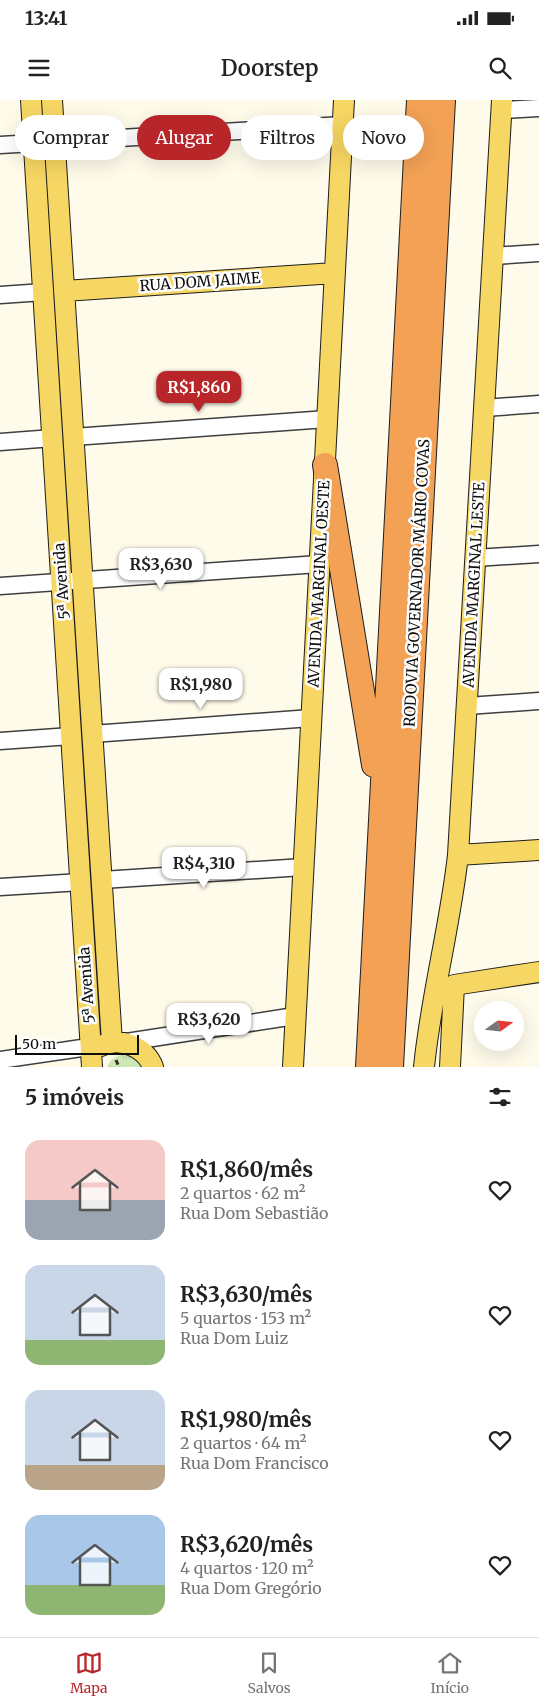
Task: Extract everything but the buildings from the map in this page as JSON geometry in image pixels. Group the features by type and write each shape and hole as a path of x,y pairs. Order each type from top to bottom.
{"highway":[{"name":"RODOVIA GOVERNADOR MÁRIO COVAS","path":"368,1067 419,100"},
{"name":"RODOVIA GOVERNADOR MÁRIO COVAS","path":"391,1067 443,100"},
{"path":"325,465 381,810"}],"main road":[{"name":"5ª Avenida","path":"31,100 32,115"},
{"name":"5ª Avenida","path":"52,100 53,115"},
{"name":"AVENIDA MARGINAL OESTE","path":"343,115 344,100"},
{"name":"AVENIDA MARGINAL LESTE","path":"424,1067 426,1042 449,918 458,855 502,105"},
{"name":"AVENIDA MARGINAL OESTE","path":"292,1067 343,125"},
{"name":"5ª Avenida","path":"35,160 81,882 104,1052"},
{"name":"5ª Avenida","path":"56,160 102,880 104,1052"},
{"name":"RUA DOM JAIME","path":"64,291 335,273"},
{"path":"458,855 539,850"},
{"path":"450,1067 454,985 539,972"},
{"path":"104,1052 128,1044 143,1052 153,1067"}],"street":[{"path":"502,105 539,108"},
{"path":"127,137 343,125"},
{"path":"0,145 15,144"},
{"path":"493,256 539,253"},
{"path":"0,295 44,292"},
{"path":"484,408 539,404"},
{"path":"73,437 327,420"},
{"path":"0,442 53,438"},
{"path":"475,558 539,554"},
{"path":"0,586 320,564"},
{"path":"467,706 539,702"},
{"path":"92,734 311,718"},
{"path":"0,741 71,736"},
{"path":"102,880 303,867"},
{"path":"0,887 81,882"},
{"path":"0,1060 104,1052 295,1016"}],"path":[{"path":"104,1052 119,1067"}],"green space":[{"path":"122,1054 128,1054 148,1067 107,1067 111,1060"}]}
